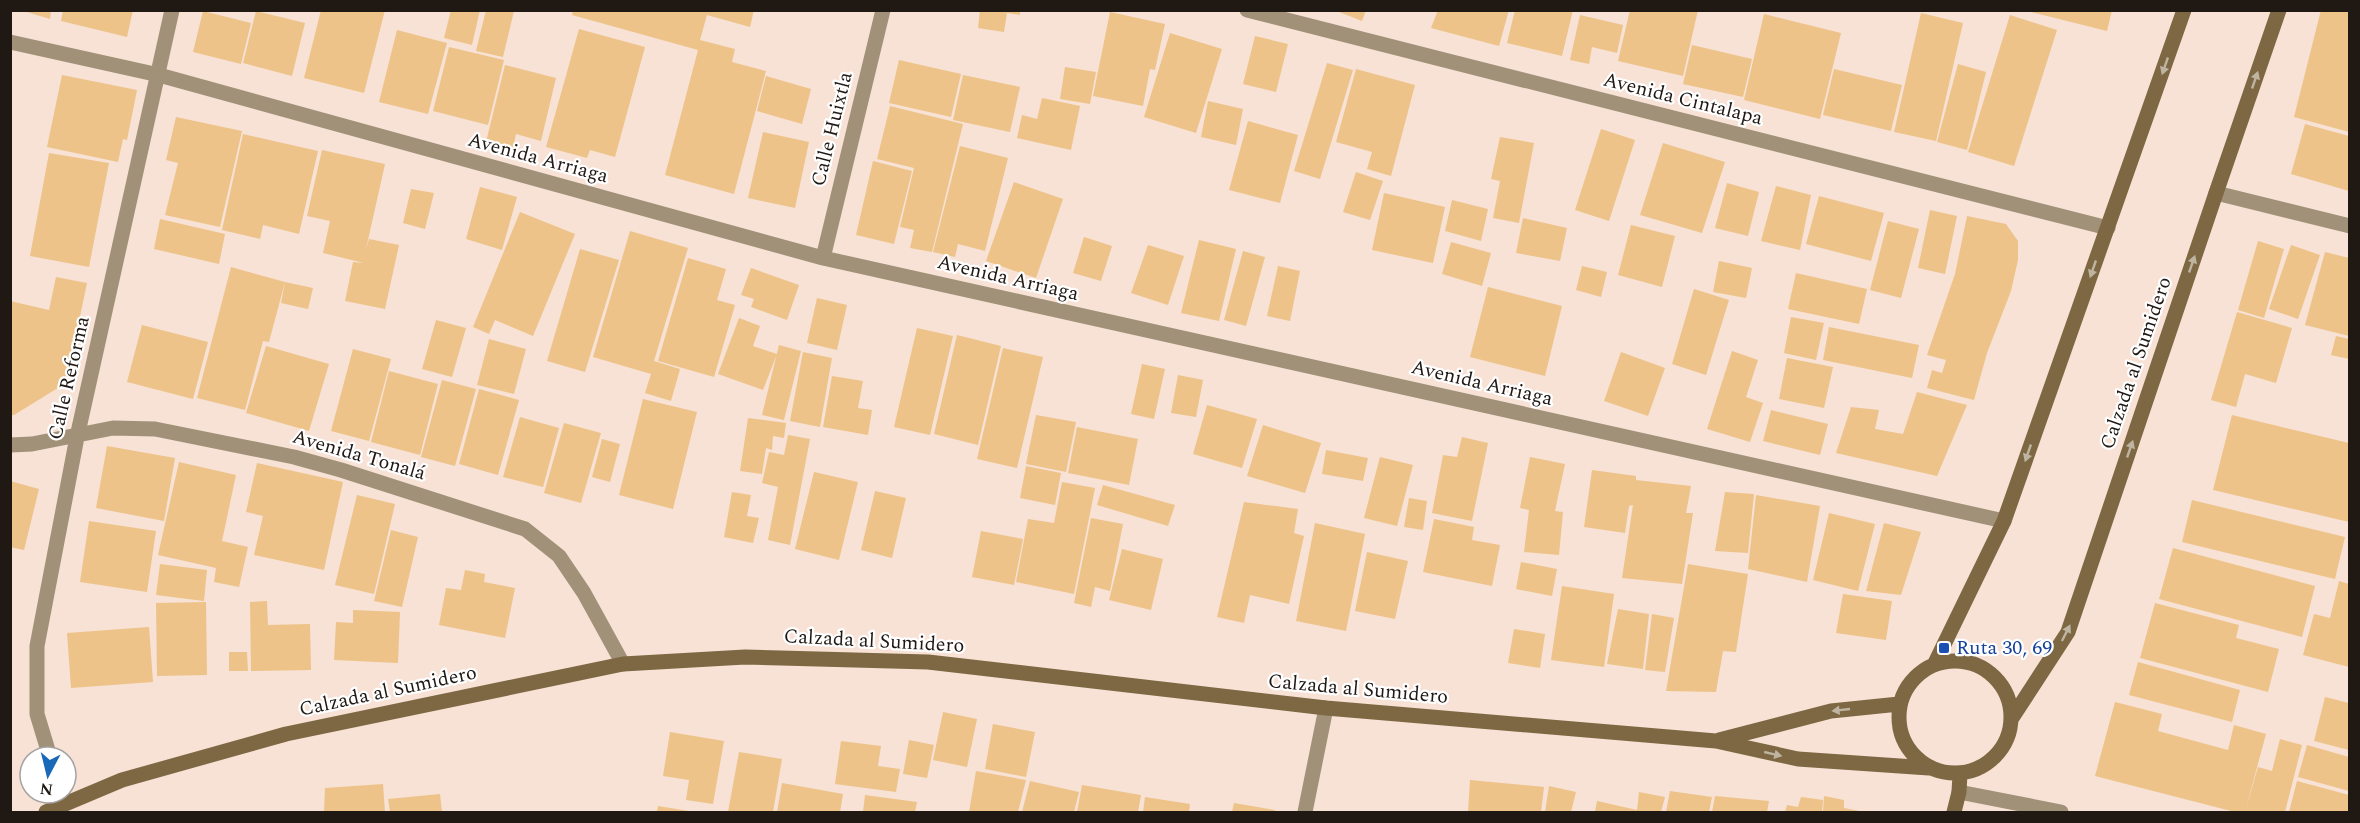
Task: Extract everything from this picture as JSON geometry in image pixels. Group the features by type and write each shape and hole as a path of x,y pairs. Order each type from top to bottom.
{"street":[{"name":"Calle Reforma","path":"46,745 36,714 37,646 77,436 172,10"},
{"name":"Calle Huixtla","path":"823,258 883,10"},
{"name":"Avenida Cintalapa","path":"1247,10 2108,228"},
{"path":"1934,664 2004,521 2184,10"},
{"name":"Calzada al Sumidero","path":"2012,718 2068,632 2279,10"},
{"name":"Avenida Arriaga","path":"10,42 159,75 823,258 2004,521"},
{"path":"2216,193 2349,225"},
{"name":"Avenida Tonalá","path":"10,445 32,444 113,428 155,429 244,446 342,470 525,529 559,556 584,593 623,663"},
{"name":"Calzada al Sumidero","path":"78,794 286,734 623,663 745,657 928,662 1326,708 1716,741 1798,759 1929,768"},
{"path":"1952,660 1971,663 1987,670 2001,683 2009,700 2012,718 2008,736 2001,750 1990,762 1976,770 1960,774 1944,773 1929,768 1913,757 1903,741 1898,723 1899,704 1906,688 1918,674 1934,664 1952,660"},
{"name":"Calzada al Sumidero","path":"1716,741 1831,711 1899,704"},
{"path":"1305,813 1326,708"},
{"path":"1954,813 1960,774"},
{"path":"1959,792 2061,813"}],"building":[{"path":"20,10 51,10 50,19"},
{"path":"63,10 133,10 127,37 61,21"},
{"path":"321,10 385,10 364,93 304,78"},
{"path":"451,10 480,10 472,45 444,38"},
{"path":"486,10 514,11 503,57 476,51"},
{"path":"573,10 754,10 750,27 707,15 700,40 735,49 732,62 766,71 734,194 665,175 698,50 572,15"},
{"path":"980,10 1020,10 1020,15 1007,13 1004,32 978,28"},
{"path":"1334,10 1366,10 1362,21"},
{"path":"1438,10 1509,10 1499,46 1431,28"},
{"path":"1515,10 1573,10 1562,56 1507,43"},
{"path":"1630,10 1698,10 1683,76 1618,61"},
{"path":"2023,10 2112,10 2107,31"},
{"path":"2321,10 2349,10 2349,132 2294,117"},
{"path":"203,11 251,23 241,64 193,52"},
{"path":"256,11 305,23 292,76 243,63"},
{"path":"1110,12 1165,24 1155,70 1150,69 1143,106 1093,96"},
{"path":"1921,13 1963,23 1936,141 1894,132"},
{"path":"1764,14 1841,33 1820,119 1744,100"},
{"path":"1580,15 1623,25 1617,53 1592,47 1589,64 1570,60"},
{"path":"2010,15 2057,30 2014,166 1968,152"},
{"path":"579,29 645,47 615,157 590,150 587,158 546,147"},
{"path":"397,30 447,43 428,114 379,102"},
{"path":"1170,33 1222,49 1196,133 1144,117"},
{"path":"1255,36 1288,44 1276,92 1243,84"},
{"path":"1692,45 1752,59 1743,97 1683,84"},
{"path":"449,47 504,60 488,125 433,111"},
{"path":"899,60 961,74 951,117 889,103"},
{"path":"1327,63 1353,70 1320,179 1294,171"},
{"path":"1958,64 1986,72 1967,150 1937,142"},
{"path":"505,65 556,78 541,141 516,134 513,148 486,142"},
{"path":"1065,67 1096,72 1090,104 1060,99"},
{"path":"1356,69 1415,85 1391,176 1367,169 1372,152 1336,142"},
{"path":"1834,69 1902,85 1891,131 1823,115"},
{"path":"62,75 137,90 127,140 123,139 118,162 47,147"},
{"path":"963,75 1020,87 1010,132 953,120"},
{"path":"766,76 811,89 802,124 757,111"},
{"path":"1042,98 1080,106 1071,150 1017,138 1022,115 1037,119"},
{"path":"1208,101 1243,109 1236,145 1201,137"},
{"path":"890,106 963,124 932,252 910,248 914,230 900,227 914,168 877,159"},
{"path":"176,117 242,131 220,227 165,215 178,163 166,160"},
{"path":"1248,121 1298,135 1280,203 1229,190"},
{"path":"2305,124 2349,136 2349,191 2291,174"},
{"path":"1601,129 1635,140 1609,221 1575,210"},
{"path":"763,132 809,142 795,208 748,198"},
{"path":"243,134 318,151 299,234 263,225 260,239 222,230"},
{"path":"1500,137 1534,143 1519,223 1493,218 1500,181 1491,179"},
{"path":"1663,143 1725,162 1702,233 1640,215"},
{"path":"960,146 1008,158 985,251 958,244 955,257 933,252"},
{"path":"322,150 385,164 366,249 369,239 399,245 385,309 345,301 353,262 364,263 323,253 330,221 307,216"},
{"path":"49,153 109,163 89,267 30,256"},
{"path":"873,161 912,171 894,244 856,235"},
{"path":"1356,172 1383,181 1370,220 1343,212"},
{"path":"1014,182 1063,199 1036,278 986,261"},
{"path":"1727,183 1759,192 1748,236 1715,228"},
{"path":"1776,186 1811,195 1800,250 1761,241"},
{"path":"480,187 517,197 502,250 466,239"},
{"path":"411,189 434,193 425,229 403,223"},
{"path":"1384,193 1445,207 1433,263 1372,250"},
{"path":"1819,196 1884,213 1871,261 1806,244"},
{"path":"1452,200 1488,209 1481,241 1445,231"},
{"path":"1930,210 1957,216 1945,274 1918,268"},
{"path":"520,212 575,234 533,336 495,320 489,334 473,327"},
{"path":"1967,216 2006,224 2018,241 2018,260 2011,291 1987,353 1974,400 1927,388 1932,370 1942,373 1946,360 1927,355 1955,274"},
{"path":"1523,218 1567,228 1560,261 1516,253"},
{"path":"160,219 225,234 219,264 154,249"},
{"path":"1888,221 1919,229 1901,298 1870,290"},
{"path":"1631,225 1675,236 1662,287 1618,275"},
{"path":"630,231 688,248 654,361 680,369 671,401 645,393 651,374 593,357"},
{"path":"1084,237 1112,246 1101,281 1073,273"},
{"path":"1199,240 1236,249 1219,321 1181,313"},
{"path":"2258,241 2284,249 2264,318 2238,310"},
{"path":"1451,242 1491,253 1482,286 1442,274"},
{"path":"1148,245 1184,256 1168,305 1131,293"},
{"path":"2291,245 2320,255 2298,319 2269,309"},
{"path":"580,249 619,260 585,372 547,361"},
{"path":"1243,251 1265,257 1246,326 1224,320"},
{"path":"2325,252 2349,258 2349,336 2305,325"},
{"path":"688,258 726,269 717,300 735,305 714,377 658,361"},
{"path":"1719,261 1752,268 1746,298 1713,292"},
{"path":"1278,266 1300,271 1290,321 1267,316"},
{"path":"1582,266 1607,272 1601,297 1576,290"},
{"path":"231,267 285,282 269,342 263,341 245,410 197,398"},
{"path":"751,268 799,285 787,320 751,307 754,299 741,295"},
{"path":"1796,273 1867,289 1859,324 1788,309"},
{"path":"56,277 87,283 66,383 14,415 10,415 10,301 49,310"},
{"path":"285,282 313,288 308,309 281,303"},
{"path":"1488,287 1562,306 1545,376 1470,357"},
{"path":"1694,289 1729,300 1706,375 1672,364"},
{"path":"817,298 847,305 837,350 807,343"},
{"path":"2237,312 2292,328 2276,383 2245,374 2236,407 2211,400"},
{"path":"1791,317 1824,323 1816,360 1784,353"},
{"path":"739,318 760,326 753,346 777,354 763,390 718,374"},
{"path":"436,320 466,328 452,377 422,369"},
{"path":"142,325 208,342 193,399 127,382"},
{"path":"1829,327 1919,345 1912,378 1823,360"},
{"path":"917,328 953,336 930,435 894,427"},
{"path":"957,335 1001,346 978,445 934,434"},
{"path":"2336,336 2349,339 2349,359 2331,355"},
{"path":"489,339 526,349 514,394 477,385"},
{"path":"779,345 801,351 784,420 762,415"},
{"path":"266,346 329,364 309,431 246,413"},
{"path":"1003,348 1043,357 1017,468 977,459"},
{"path":"353,349 391,359 369,441 331,431"},
{"path":"1732,351 1758,360 1746,397 1763,403 1750,442 1707,429"},
{"path":"803,352 832,358 820,427 790,421"},
{"path":"1621,352 1665,368 1648,416 1604,401"},
{"path":"1787,358 1833,367 1824,408 1779,399"},
{"path":"1142,364 1165,369 1154,419 1131,414"},
{"path":"389,371 438,384 420,455 371,442"},
{"path":"1178,375 1203,380 1196,417 1171,413"},
{"path":"832,376 863,381 858,408 872,410 868,435 823,427"},
{"path":"442,380 476,389 455,466 421,457"},
{"path":"479,389 519,400 498,475 459,464"},
{"path":"1917,392 1967,405 1937,476 1836,453 1851,407 1879,410 1875,429 1903,434"},
{"path":"643,399 697,412 673,509 619,495"},
{"path":"1207,405 1257,419 1242,468 1193,454"},
{"path":"1771,410 1828,424 1820,455 1763,441"},
{"path":"1036,415 1076,422 1066,472 1026,464"},
{"path":"2232,415 2349,443 2349,522 2213,490"},
{"path":"520,417 559,428 543,487 503,477"},
{"path":"748,418 786,423 784,438 773,436 772,450 766,448 762,474 740,471"},
{"path":"564,423 601,433 581,503 544,493"},
{"path":"1263,425 1321,443 1305,493 1247,476"},
{"path":"1077,427 1138,439 1129,485 1068,473"},
{"path":"788,435 810,439 790,545 768,540 778,487 762,483 769,452 784,455"},
{"path":"1462,437 1488,443 1472,521 1432,513 1443,455 1457,457"},
{"path":"602,439 620,444 610,482 592,477"},
{"path":"107,446 175,458 164,521 96,508"},
{"path":"1326,450 1368,458 1363,481 1322,474"},
{"path":"1380,457 1413,465 1397,526 1364,518"},
{"path":"1530,457 1565,464 1555,511 1563,512 1559,555 1524,552 1529,510 1520,508"},
{"path":"179,462 236,475 222,541 248,547 239,587 214,582 216,568 158,555"},
{"path":"257,463 343,482 324,570 254,555 263,516 246,512"},
{"path":"1026,466 1061,473 1055,505 1020,498"},
{"path":"1592,470 1636,476 1636,480 1691,486 1686,513 1693,513 1682,584 1622,578 1633,505 1629,506 1625,533 1584,527"},
{"path":"814,472 858,482 839,560 795,549"},
{"path":"10,481 39,489 24,550 10,547"},
{"path":"1062,482 1095,488 1074,594 1016,582 1028,519 1054,523"},
{"path":"1103,485 1175,505 1168,526 1097,505"},
{"path":"875,491 906,498 892,558 861,550"},
{"path":"732,492 751,495 747,516 759,518 753,543 724,537"},
{"path":"1725,492 1754,494 1748,553 1715,551"},
{"path":"357,495 395,504 374,594 335,585"},
{"path":"1756,495 1820,506 1807,582 1748,569"},
{"path":"1409,498 1427,501 1423,530 1404,527"},
{"path":"2192,500 2345,537 2335,579 2182,542"},
{"path":"1244,502 1298,509 1294,533 1304,536 1289,604 1250,595 1244,623 1217,617"},
{"path":"1829,513 1875,524 1858,591 1813,580"},
{"path":"1091,518 1123,524 1110,591 1095,587 1091,607 1074,603"},
{"path":"1434,519 1474,527 1472,540 1500,545 1492,586 1423,572"},
{"path":"89,521 156,531 147,592 80,582"},
{"path":"1315,523 1365,534 1346,631 1296,621"},
{"path":"1884,523 1921,532 1901,595 1866,591"},
{"path":"391,530 418,537 402,607 374,601"},
{"path":"981,531 1023,539 1014,585 972,577"},
{"path":"2173,548 2315,586 2302,637 2159,599"},
{"path":"1122,549 1163,559 1151,610 1109,600"},
{"path":"1367,552 1408,561 1395,619 1355,611"},
{"path":"1521,562 1557,569 1552,596 1516,589"},
{"path":"160,564 207,570 204,601 156,595"},
{"path":"1688,564 1748,574 1736,652 1723,651 1716,692 1666,691"},
{"path":"465,570 485,574 484,582 515,588 505,638 439,625 446,588 461,590"},
{"path":"2339,581 2349,584 2349,667 2303,655 2314,614 2330,618"},
{"path":"1562,586 1614,594 1604,667 1551,660"},
{"path":"1843,594 1892,601 1886,640 1836,633"},
{"path":"267,601 268,625 310,624 311,670 251,671 250,602"},
{"path":"206,602 207,675 157,676 156,603"},
{"path":"2155,603 2239,625 2236,638 2279,649 2268,692 2140,658"},
{"path":"1618,609 1649,614 1643,669 1607,664"},
{"path":"353,610 400,612 398,663 334,660 336,622 353,623"},
{"path":"1652,614 1674,618 1665,672 1645,670"},
{"path":"149,627 153,682 71,688 67,633"},
{"path":"1514,629 1545,634 1540,668 1508,663"},
{"path":"229,652 247,652 248,671 229,671"},
{"path":"2138,662 2240,690 2232,722 2129,695"},
{"path":"2325,697 2349,703 2349,750 2314,741"},
{"path":"2115,702 2162,714 2158,731 2228,750 2234,725 2266,734 2245,812 2235,812 2095,776"},
{"path":"943,712 977,719 967,767 933,760"},
{"path":"993,724 1035,732 1026,777 985,769"},
{"path":"670,732 724,741 713,804 686,800 689,780 663,776"},
{"path":"2280,739 2302,745 2285,812 2245,812 2258,767 2272,771"},
{"path":"909,740 934,745 927,778 903,774"},
{"path":"841,741 881,746 878,766 900,769 896,792 835,784"},
{"path":"2307,745 2349,757 2349,791 2298,777"},
{"path":"739,752 782,759 773,812 728,812"},
{"path":"976,771 1026,780 1018,812 969,812"},
{"path":"1470,780 1544,787 1541,812 1468,812"},
{"path":"1030,781 1079,792 1074,812 1022,812"},
{"path":"2297,781 2349,795 2349,812 2289,812"},
{"path":"782,783 843,794 840,812 777,812"},
{"path":"383,784 385,812 324,812 325,788"},
{"path":"1082,785 1141,795 1138,812 1077,812"},
{"path":"1549,786 1576,792 1571,812 1545,812"},
{"path":"1670,791 1712,797 1709,812 1666,812"},
{"path":"1639,792 1665,797 1661,812 1595,812 1597,801 1637,810"},
{"path":"440,794 442,812 390,812 388,799"},
{"path":"865,795 917,802 915,812 863,812"},
{"path":"1715,796 1769,801 1767,812 1712,812"},
{"path":"1824,796 1844,800 1844,808 1865,812 1823,812"},
{"path":"1145,797 1190,804 1189,812 1143,812"},
{"path":"1801,797 1823,800 1822,812 1785,812 1787,805 1798,807"},
{"path":"1234,803 1275,810 1275,812 1232,812"},
{"path":"658,806 689,811 689,812 657,812"}],"place":[{"name":"Ruta 30, 69","path":"1944,648"}]}
